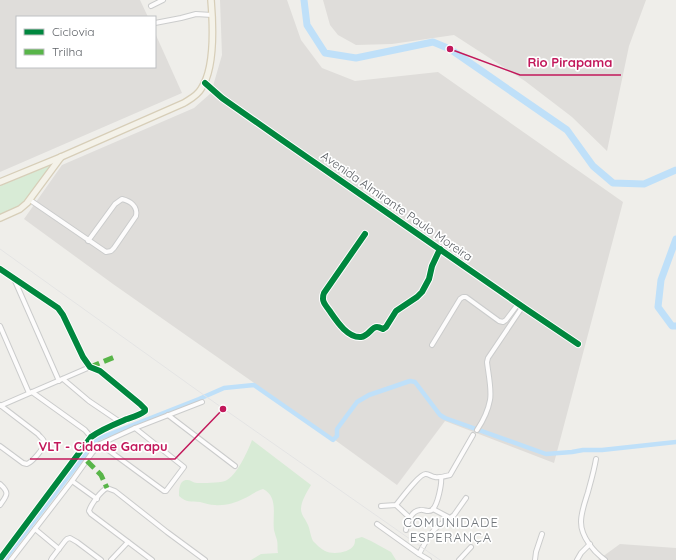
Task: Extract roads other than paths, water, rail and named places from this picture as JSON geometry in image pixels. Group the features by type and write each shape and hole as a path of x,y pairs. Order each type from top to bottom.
{"main road":[{"path":"0,182 184,103 197,94 205,83 211,60 212,0"},
{"path":"0,217 23,207 30,200 61,156"}],"street":[{"path":"151,6 163,0"},
{"path":"156,23 196,14 212,15"},
{"name":"Avenida Almirante Paulo Moreira","path":"205,83 222,98 282,140 578,344"},
{"path":"30,200 88,241 106,252 111,251 136,216 136,207 124,199 118,201 114,204 88,241"},
{"path":"365,234 324,293 323,299 343,329 360,337 364,336 374,328 377,327 383,329 386,327 396,311 417,297 426,286 432,266 440,250"},
{"path":"0,269 58,308 66,319 83,357 90,367 100,371 140,404 145,410 141,414 97,432 91,437 0,558"},
{"path":"0,276 6,274"},
{"path":"15,280 61,380 120,422"},
{"path":"432,345 460,299 463,297 466,297 499,321 503,322 518,304"},
{"path":"477,430 483,420 490,402 488,358 523,306"},
{"path":"0,326 30,393 81,427 91,437"},
{"path":"0,405 90,367"},
{"path":"11,560 100,444 135,428 202,402"},
{"path":"0,405 38,434 43,439 44,443 35,458 27,464 23,463 0,446"},
{"path":"168,415 235,466"},
{"path":"100,444 166,491 184,467 135,428"},
{"path":"381,506 396,505 416,481 424,474 437,478 441,476 448,476 452,473 473,434"},
{"path":"596,459 594,474 584,504 581,523 582,532 590,544 605,560"},
{"path":"406,530 410,518 417,511 428,511 433,509 438,500 441,476"},
{"path":"72,480 97,499"},
{"path":"0,484 6,491 7,495 0,505"},
{"path":"152,560 91,514 89,511 91,506 104,489 111,489 205,560"},
{"path":"419,554 424,543 432,532 454,515 466,498"},
{"path":"396,505 410,518"},
{"path":"433,509 450,518"},
{"path":"377,524 429,560"},
{"path":"35,529 59,549"},
{"path":"535,560 542,534"},
{"path":"51,560 65,541 70,538 101,560"},
{"path":"111,560 128,542"},
{"path":"577,560 590,544"},
{"path":"459,560 471,547"}],"waterway":[{"path":"304,0 307,25 325,53 356,58 433,42 450,49 567,130 593,166 613,183 644,184 676,170"},
{"path":"676,239 661,280 658,307 672,326 676,326"},
{"path":"4,560 94,443 100,438 224,388 254,385 333,440 337,436 337,429 357,402 369,395 410,381 415,382 440,415 445,418 546,454 676,442"}],"tram line":[{"path":"0,249 201,393 440,560"}],"place":[{"name":"Rio Pirapama","path":"450,49"},
{"name":"VLT - Cidade Garapu","path":"223,409"}],"district":[{"name":"COMUNIDADE ESPERANÇA","path":"451,530"}]}
